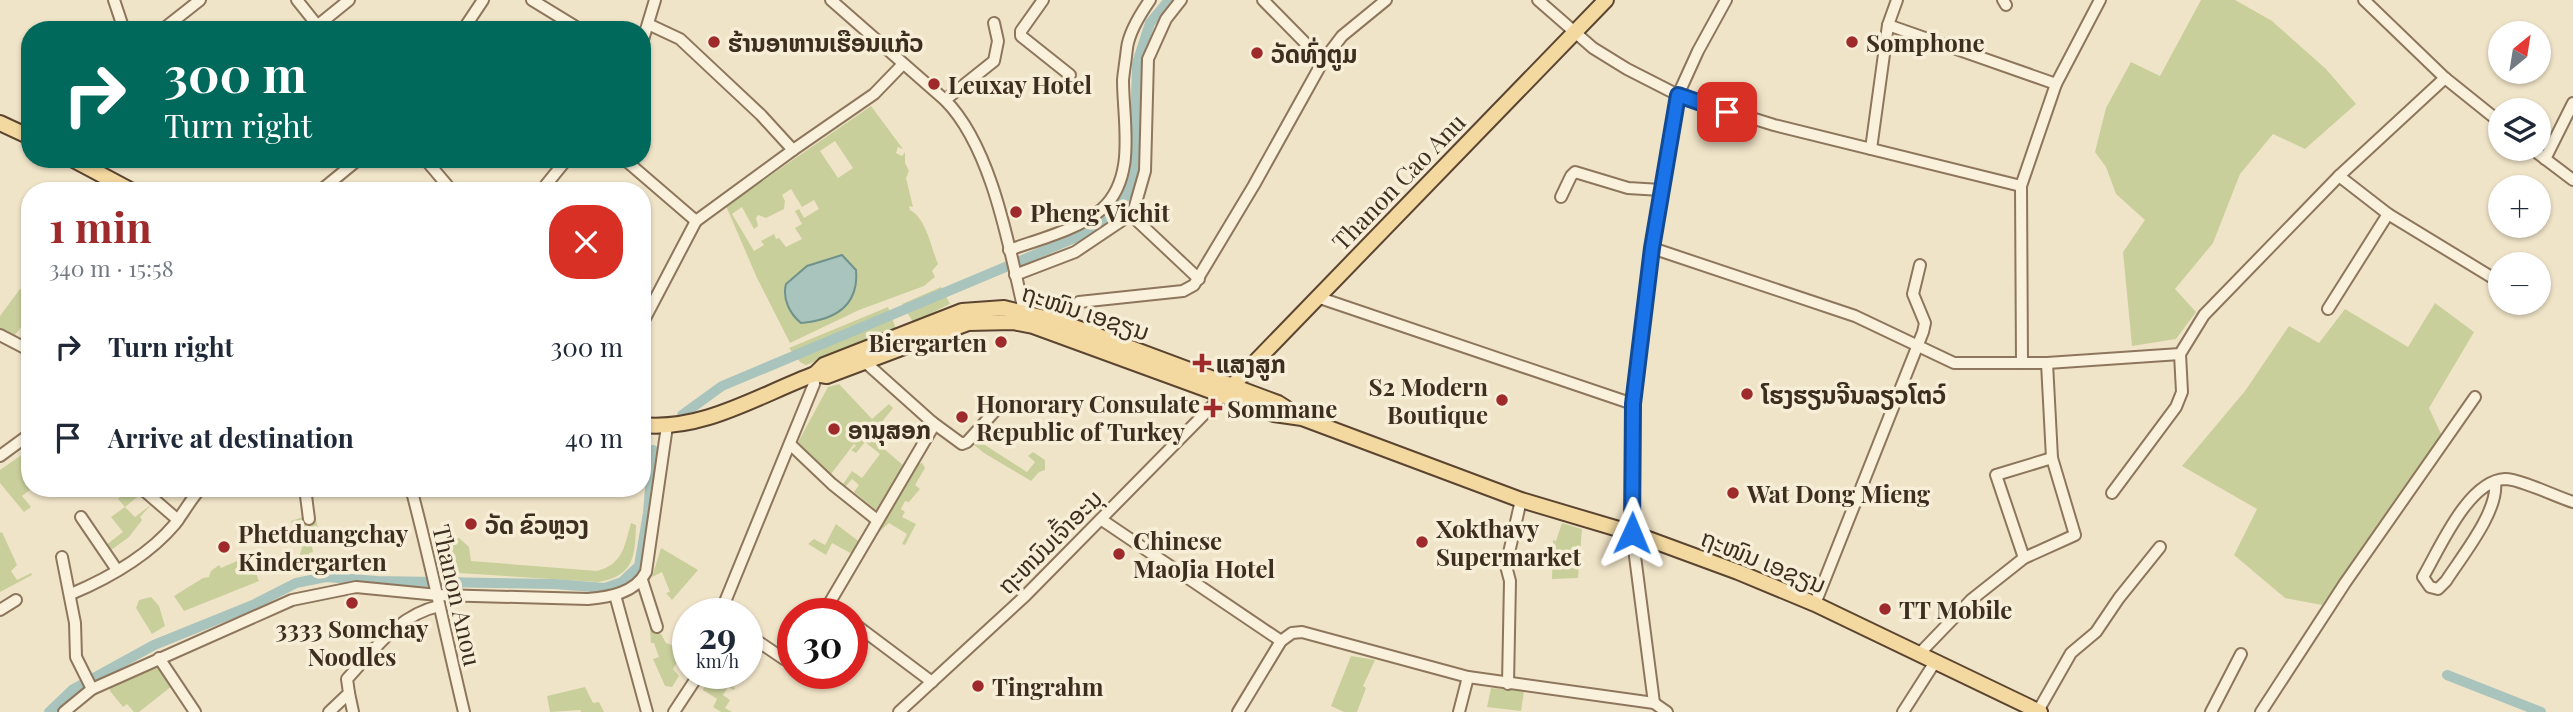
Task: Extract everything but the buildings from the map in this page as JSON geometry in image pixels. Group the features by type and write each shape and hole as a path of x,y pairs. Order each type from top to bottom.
{"main road":[{"name":"Thanon Cao Anu","path":"1228,390 1606,0"},
{"path":"0,122 21,132"},
{"path":"89,168 114,182"},
{"name":"ຖະໜົນ ເອຊຽນ","path":"651,425 686,424 713,416 815,374 824,365 962,310 1004,308 1024,311 1061,323 1228,390"},
{"name":"ຖະໜົນ ເອຊຽນ","path":"815,374 827,376 968,323 1013,322 1059,334 1228,390 1278,403 1303,418 1521,500 1632,533 1738,572 1815,604 2039,712"}],"street":[{"path":"114,0 121,21"},
{"path":"173,21 200,0"},
{"path":"297,0 314,21"},
{"path":"326,21 349,0"},
{"path":"469,21 483,0"},
{"path":"532,0 566,21"},
{"path":"649,21 655,0"},
{"path":"832,0 960,116 990,178 1024,311"},
{"path":"1043,0 1021,31 1021,36 1070,75"},
{"path":"1015,273 1075,251 1131,215 1145,171 1148,59 1166,19 1181,0"},
{"path":"1263,0 1323,61"},
{"path":"1538,0 1594,48 1627,69 1678,95 1738,115 2021,186"},
{"path":"1654,703 1632,533 1633,404 1652,248 1678,95 1726,0"},
{"path":"1871,149 1888,25 1897,0"},
{"path":"2022,363 2021,186 2056,84 2100,0"},
{"path":"2364,0 2445,78 2488,113"},
{"path":"1010,252 1101,210 1116,191 1126,150 1123,77 1127,45 1148,1 1166,19"},
{"path":"1061,323 1070,309 1079,302 1183,291 1199,279 1323,61 1342,36 1378,2"},
{"path":"945,100 995,61 998,41 995,23"},
{"path":"1888,25 2056,84"},
{"path":"651,26 680,40 761,115 793,150"},
{"path":"651,307 696,221 874,94 903,64"},
{"path":"2112,493 2176,407 2182,392 2180,355 2204,315 2339,176 2445,78"},
{"path":"2551,147 2573,103"},
{"path":"2548,161 2573,180"},
{"path":"331,182 348,168"},
{"path":"433,168 444,182"},
{"path":"548,182 560,168"},
{"path":"634,168 651,182"},
{"path":"1561,197 1575,172 1628,188 1661,190"},
{"path":"2339,176 2388,214 2488,275"},
{"path":"651,182 696,221"},
{"path":"2328,309 2388,214"},
{"path":"1131,215 1199,279"},
{"path":"1652,248 1855,316 1954,363 2047,363 2180,355"},
{"path":"1815,604 1923,332 1925,323 1913,294 1920,265"},
{"path":"1317,297 1633,404"},
{"path":"0,335 21,344"},
{"path":"865,362 932,422 962,444 995,411"},
{"path":"1919,654 1971,600 2024,558 2075,536 2052,458 2047,363"},
{"path":"726,598 772,482 791,445 814,384 815,374"},
{"name":"ຖະຫນົນເຈົ້າອະນຸ","path":"900,712 1102,520 1228,390"},
{"path":"2261,712 2345,583 2475,397"},
{"path":"832,598 933,427 932,422"},
{"path":"64,712 91,687 292,600 356,587 438,601 588,599 615,595 642,580 646,572 667,426"},
{"path":"0,456 21,441"},
{"path":"791,445 832,484 877,520"},
{"path":"2024,558 1996,475 2052,458"},
{"path":"2495,482 2496,493 2484,522 2446,582 2438,589 2430,587 2423,577 2466,503 2480,490 2495,482 2508,479 2573,502"},
{"path":"151,497 178,520"},
{"path":"71,594 95,584 146,552 178,520 195,497"},
{"path":"306,497 309,519"},
{"name":"Thanon Anou","path":"413,497 464,712"},
{"path":"1508,684 1510,581 1506,566 1521,500"},
{"path":"81,517 117,570"},
{"path":"1102,520 1281,641"},
{"path":"2039,712 2071,653 2096,632 2160,547"},
{"path":"62,557 71,594 76,657 91,687"},
{"path":"642,580 657,627"},
{"path":"615,595 647,712"},
{"path":"0,610 16,600"},
{"path":"354,712 347,679 398,624 438,601"},
{"path":"1238,712 1281,641 1292,633 1302,632 1468,677 1654,703 1667,712"},
{"path":"868,634 932,682"},
{"path":"2211,712 2241,654"},
{"path":"159,659 195,712"},
{"path":"1903,712 1935,662"},
{"path":"1459,712 1468,677"},
{"path":"674,712 689,689"},
{"path":"329,712 349,693"}],"green space":[{"path":"2201,0 2235,0 2272,21 2326,69 2356,104 2305,149 2273,134 2240,174 2213,243 2175,289 2196,312 2176,339 2132,346 2123,252 2145,220 2116,194 2106,167 2095,152 2106,108 2131,62 2160,76"},
{"path":"871,106 903,149 898,147 896,153 902,156 905,152 905,163 909,171 906,178 913,207 909,206 920,219 930,242 938,264 932,271 935,277 924,286 859,310 790,343 757,278 726,206","holes":["835,141 853,168 838,178 820,151","791,189 802,207 814,200 819,209 804,218 799,209 795,211 802,224 795,228 802,239 786,247 774,234 761,241 764,245 754,251 732,214 742,207 754,229 758,226 758,215 766,218 784,209 785,201 782,195","842,255 856,270 850,302 834,313 786,284 807,266"]},
{"path":"941,287 950,304 913,322 902,304"},
{"path":"20,289 21,327 15,335 19,340 0,329 0,316"},
{"path":"2435,303 2474,332 2429,408 2442,436 2322,605 2285,598 2234,555 2257,509 2182,466 2245,391 2289,326 2319,343 2345,309 2408,347"},
{"path":"888,307 896,329 806,365 800,362 789,348"},
{"path":"839,384 872,419 889,404 893,408 870,437 904,466 877,511 854,492 859,485 852,479 846,486 843,484 852,471 862,478 880,454 865,442 856,453 851,450 856,446 854,444 831,474 796,446 828,387"},
{"path":"977,436 977,440 1027,472 1035,462 1028,456 1033,452 1045,460 1045,470 1039,472 1031,481 984,453 968,440"},
{"path":"21,455 21,497 31,507 24,512 0,483 0,470"},
{"path":"922,463 925,468 915,485 920,489 909,502 905,501 901,509 905,512 902,517 916,524 905,545 902,544 907,534 889,523 880,531 877,530 917,464"},
{"path":"120,497 137,497 125,507 118,499"},
{"path":"152,504 140,517 142,520 129,537 111,550 106,545 123,532 111,517 125,507 135,517"},
{"path":"303,517 308,522 316,520 319,532 310,535 313,552 309,553 311,563 302,569 296,566 302,548 302,531 293,529 291,521"},
{"path":"631,523 636,525 635,547 630,563 619,575 598,582 443,572 433,543 459,538 469,547 471,561 597,571 617,559 624,547"},
{"path":"1562,523 1582,529 1578,578 1552,579 1553,540 1556,541"},
{"path":"836,524 861,543 854,555 832,543 826,555 808,544 814,539 825,545"},
{"path":"2,532 17,565 11,571 17,580 31,573 32,575 0,592 0,533"},
{"path":"661,548 698,570 672,600 666,593 670,592 662,572 652,577"},
{"path":"237,561 256,573 259,581 184,611 174,596 209,577 211,571 219,565 221,568"},
{"path":"151,597 159,606 165,626 152,634 136,608 139,600"},
{"path":"650,629 661,634 666,643 672,645 672,687 665,686 653,659 659,657 654,643 651,643"},
{"path":"1351,656 1375,660 1363,686 1366,688 1357,712 1344,712 1331,706"},
{"path":"156,664 172,686 139,712 134,712 127,704 123,707 110,688"},
{"path":"585,687 593,703 599,702 604,712 550,712 547,696"},
{"path":"1491,688 1524,691 1521,711 1487,707"},
{"path":"727,689 723,695 730,700 725,708 732,712 721,712 713,707 717,699 703,690"}],"water":[{"path":"842,255 856,270 856,282 849,302 824,319 801,323 788,306 786,284 807,266"}],"waterway":[{"path":"682,415 722,386 1089,232 1114,214 1134,175 1137,63 1150,23 1169,0"},
{"path":"651,475 653,450"},
{"path":"49,712 72,690 154,645 253,605 296,583 326,577 605,588 622,582 639,566 649,497"},
{"path":"2447,675 2541,712"}],"place":[{"name":"ຮ້ານອາຫານເຮືອນແກ້ວ","path":"714,42"},
{"name":"Somphone","path":"1852,42"},
{"name":"ວັດທົ່ງຕູມ","path":"1257,53"},
{"name":"Leuxay Hotel","path":"934,84"},
{"name":"Pheng Vichit","path":"1016,212"},
{"name":"Biergarten","path":"1001,342"},
{"name":"ແສງສູກ","path":"1202,363"},
{"name":"ໂຮງຮຽນຈີນລຽວໂຕວ໌","path":"1747,394"},
{"name":"S2 Modern Boutique","path":"1502,400"},
{"name":"Sommane","path":"1213,408"},
{"name":"Honorary Consulate Republic of Turkey","path":"962,417"},
{"name":"ອານຸສອກ","path":"834,429"},
{"name":"Wat Dong Mieng","path":"1733,493"},
{"name":"ວັດ ຂົວຫຼວງ","path":"471,524"},
{"name":"Xokthavy Supermarket","path":"1422,542"},
{"name":"Phetduangchay Kindergarten","path":"224,547"},
{"name":"Chinese MaoJia Hotel","path":"1119,554"},
{"name":"3333 Somchay Noodles","path":"352,603"},
{"name":"TT Mobile","path":"1885,609"},
{"name":"Tingrahm","path":"978,686"}],"route":[{"path":"1632,533 1633,404 1652,248 1678,95 1727,112"}]}
